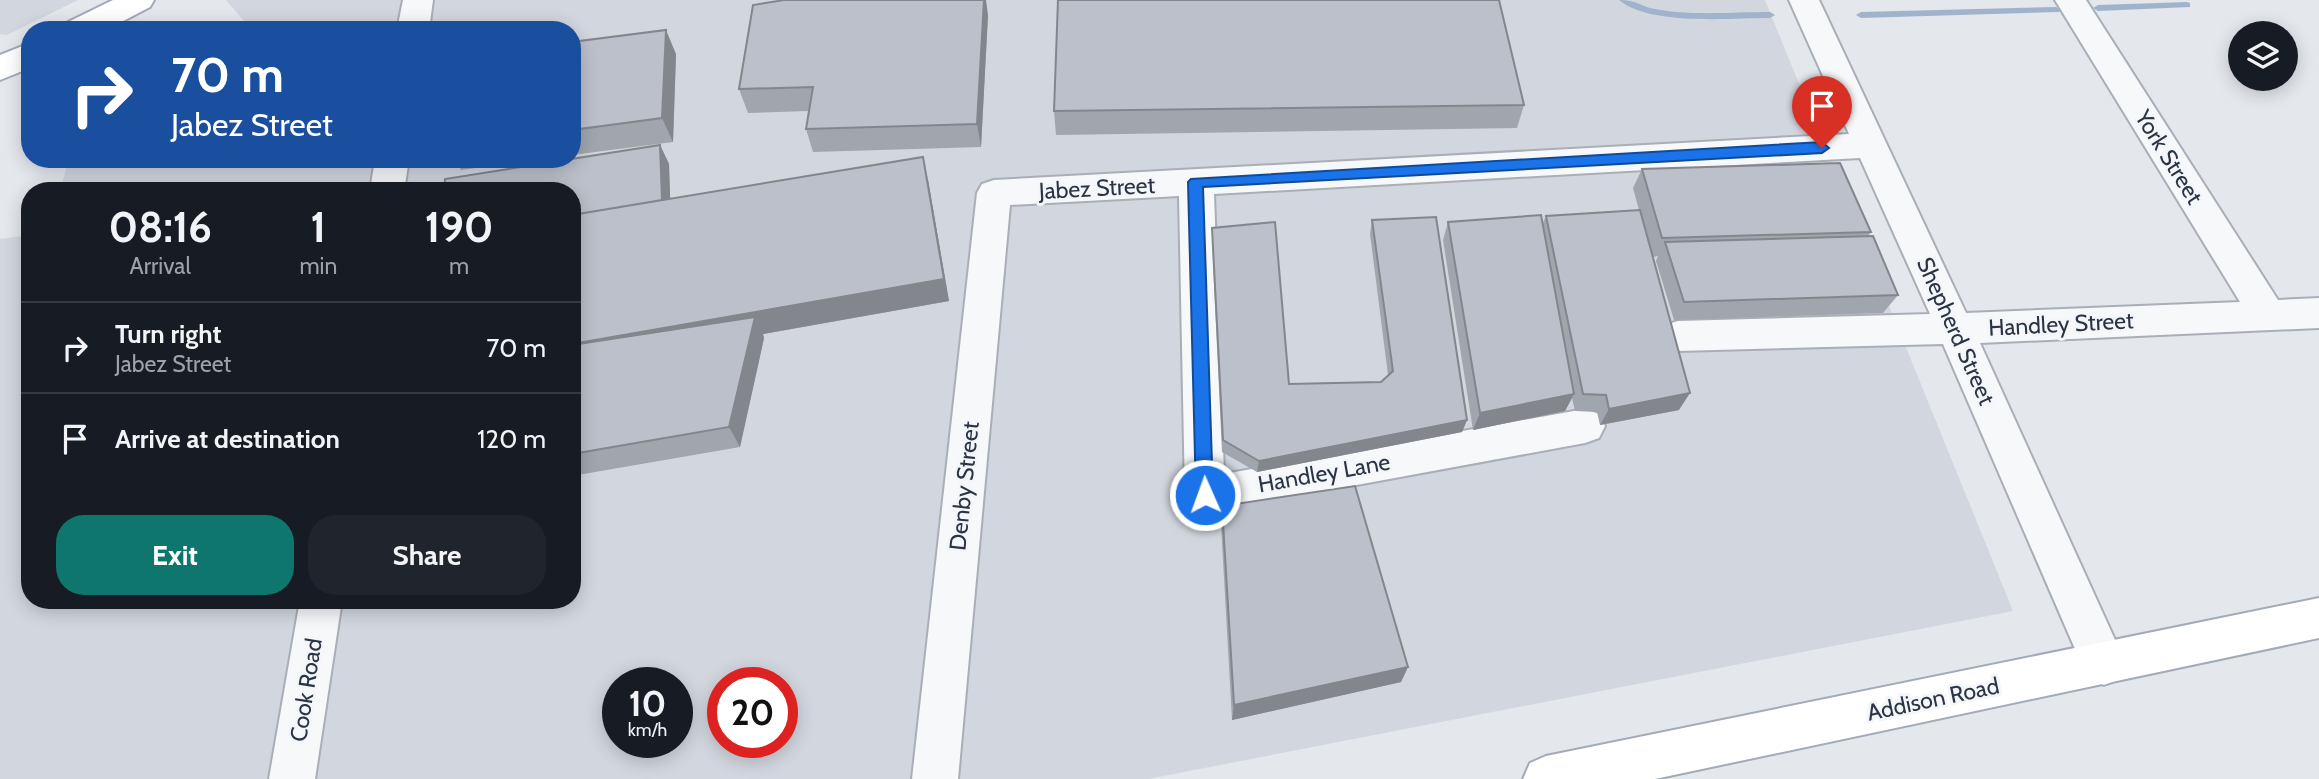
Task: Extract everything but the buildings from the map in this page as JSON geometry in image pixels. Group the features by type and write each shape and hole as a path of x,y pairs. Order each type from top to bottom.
{"main road":[{"path":"97,21 139,0"},
{"name":"Addison Road","path":"1546,779 1633,770 2319,618"}],"street":[{"path":"414,21 418,0"},
{"name":"Shepherd Street","path":"1804,0 1955,328 2104,664"},
{"name":"York Street","path":"2070,0 2267,314"},
{"name":"Jabez Street","path":"994,193 1872,145"},
{"name":"Handley Lane","path":"1196,182 1205,495 1585,426"},
{"name":"Denby Street","path":"934,779 994,193"},
{"name":"Handley Street","path":"1678,336 2319,313"},
{"name":"Cook Road","path":"292,779 320,609"}],"shaded area":[{"path":"0,0 78,0 35,21 21,21 21,28 7,35 0,34"},
{"path":"226,0 1765,0 2013,611 1148,779 0,779 0,239 21,236 21,609 581,609 581,182 63,182 66,168 581,168 581,21 244,21"}],"waterway":[{"path":"1624,0 1651,11"},
{"path":"2098,8 2187,5"},
{"path":"1861,15 2056,10"},
{"path":"1658,12 1684,15 1770,15"}],"route":[{"path":"1205,495 1196,182 1822,148"}]}
